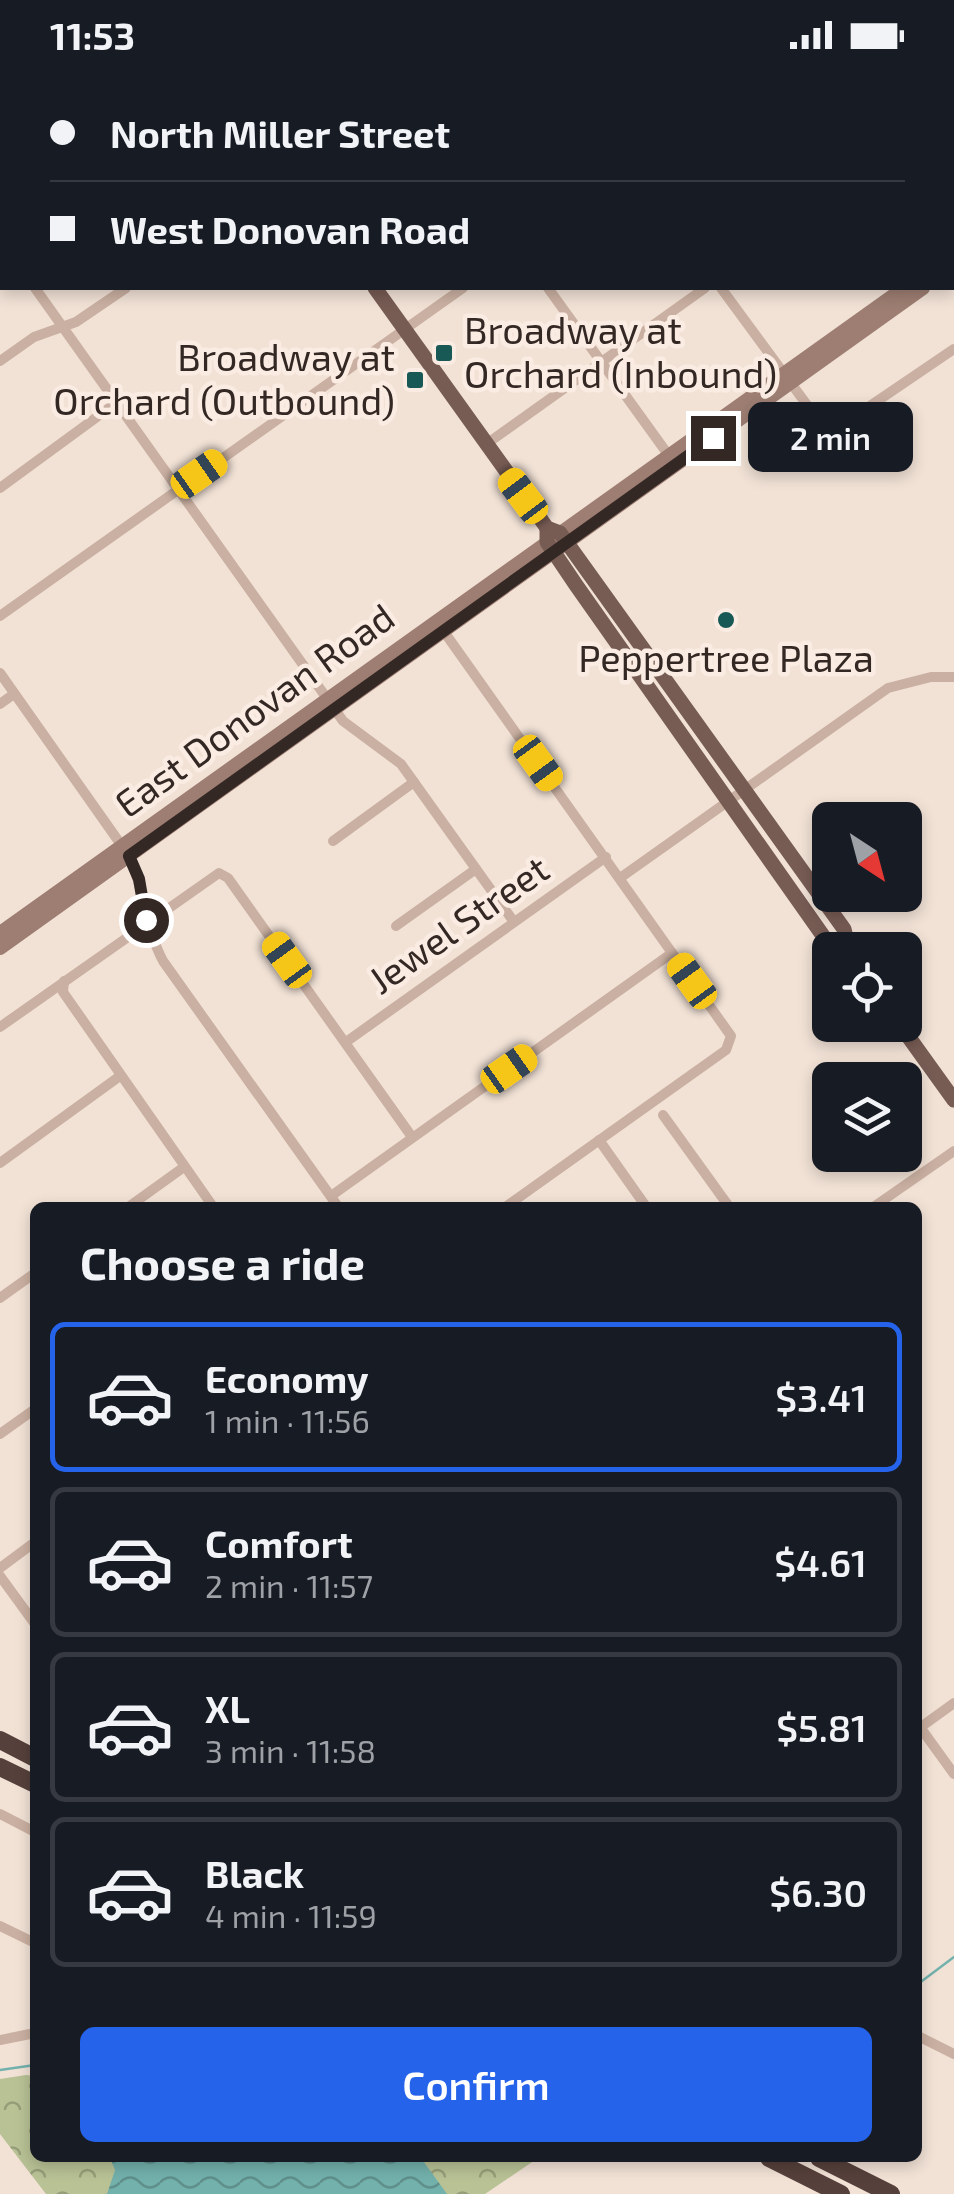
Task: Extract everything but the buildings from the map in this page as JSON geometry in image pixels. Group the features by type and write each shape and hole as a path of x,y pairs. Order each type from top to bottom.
{"highway":[{"path":"0,1740 30,1755"},
{"path":"0,1766 30,1781"},
{"path":"778,2162 841,2194"},
{"path":"827,2162 891,2194"}],"main road":[{"path":"377,290 485,445 845,932"},
{"path":"787,378 901,290"},
{"path":"787,378 919,290"},
{"name":"East Donovan Road","path":"0,948 126,851 555,540 787,378"},
{"path":"555,540 728,801 820,932"},
{"name":"East Donovan Road","path":"0,933 126,851"},
{"path":"912,1042 954,1100"}],"street":[{"path":"37,290 344,721 401,764 514,922"},
{"path":"0,360 34,337 63,327 123,290"},
{"path":"0,616 460,290"},
{"path":"549,290 672,460"},
{"path":"485,445 702,290"},
{"path":"722,290 821,424 834,428 954,349"},
{"path":"0,488 116,403"},
{"path":"440,626 731,1040 726,1050 512,1202"},
{"path":"0,673 126,851 139,879 146,920 163,960 336,1202"},
{"path":"620,878 888,688 931,677 954,678"},
{"path":"0,704 14,694"},
{"path":"333,841 414,782"},
{"name":"Jewel Street","path":"346,1042 606,857"},
{"path":"396,926 476,869"},
{"path":"0,1027 146,920 219,873 228,878 412,1137"},
{"path":"331,1196 672,953"},
{"path":"64,981 64,992 210,1202"},
{"path":"0,1163 120,1076"},
{"path":"663,1115 726,1202"},
{"path":"600,1140 643,1202"},
{"path":"881,1202 954,1151"},
{"path":"135,1202 184,1167"},
{"path":"0,1298 30,1277"},
{"path":"0,1434 30,1413"},
{"path":"0,1568 30,1546"},
{"path":"0,1576 30,1617"},
{"path":"922,1726 954,1703"},
{"path":"922,1732 954,1774"},
{"path":"0,1814 30,1829"},
{"path":"0,1926 30,1941"},
{"path":"0,2040 30,2033"},
{"path":"922,2038 954,2054"}],"green space":[{"path":"30,2075 30,2162 532,2162 485,2194 46,2194 0,2134 0,2079"}],"water":[{"path":"112,2162 424,2162 447,2194 107,2194 115,2170"}],"waterway":[{"path":"922,1981 954,1957"},
{"path":"0,2070 30,2066"}],"place":[{"name":"Broadway at Orchard (Inbound)","path":"444,353"},
{"name":"Broadway at Orchard (Outbound)","path":"415,380"},
{"name":"Peppertree Plaza","path":"726,620"}],"route":[{"path":"146,920 144,897 129,856 713,438"}]}
